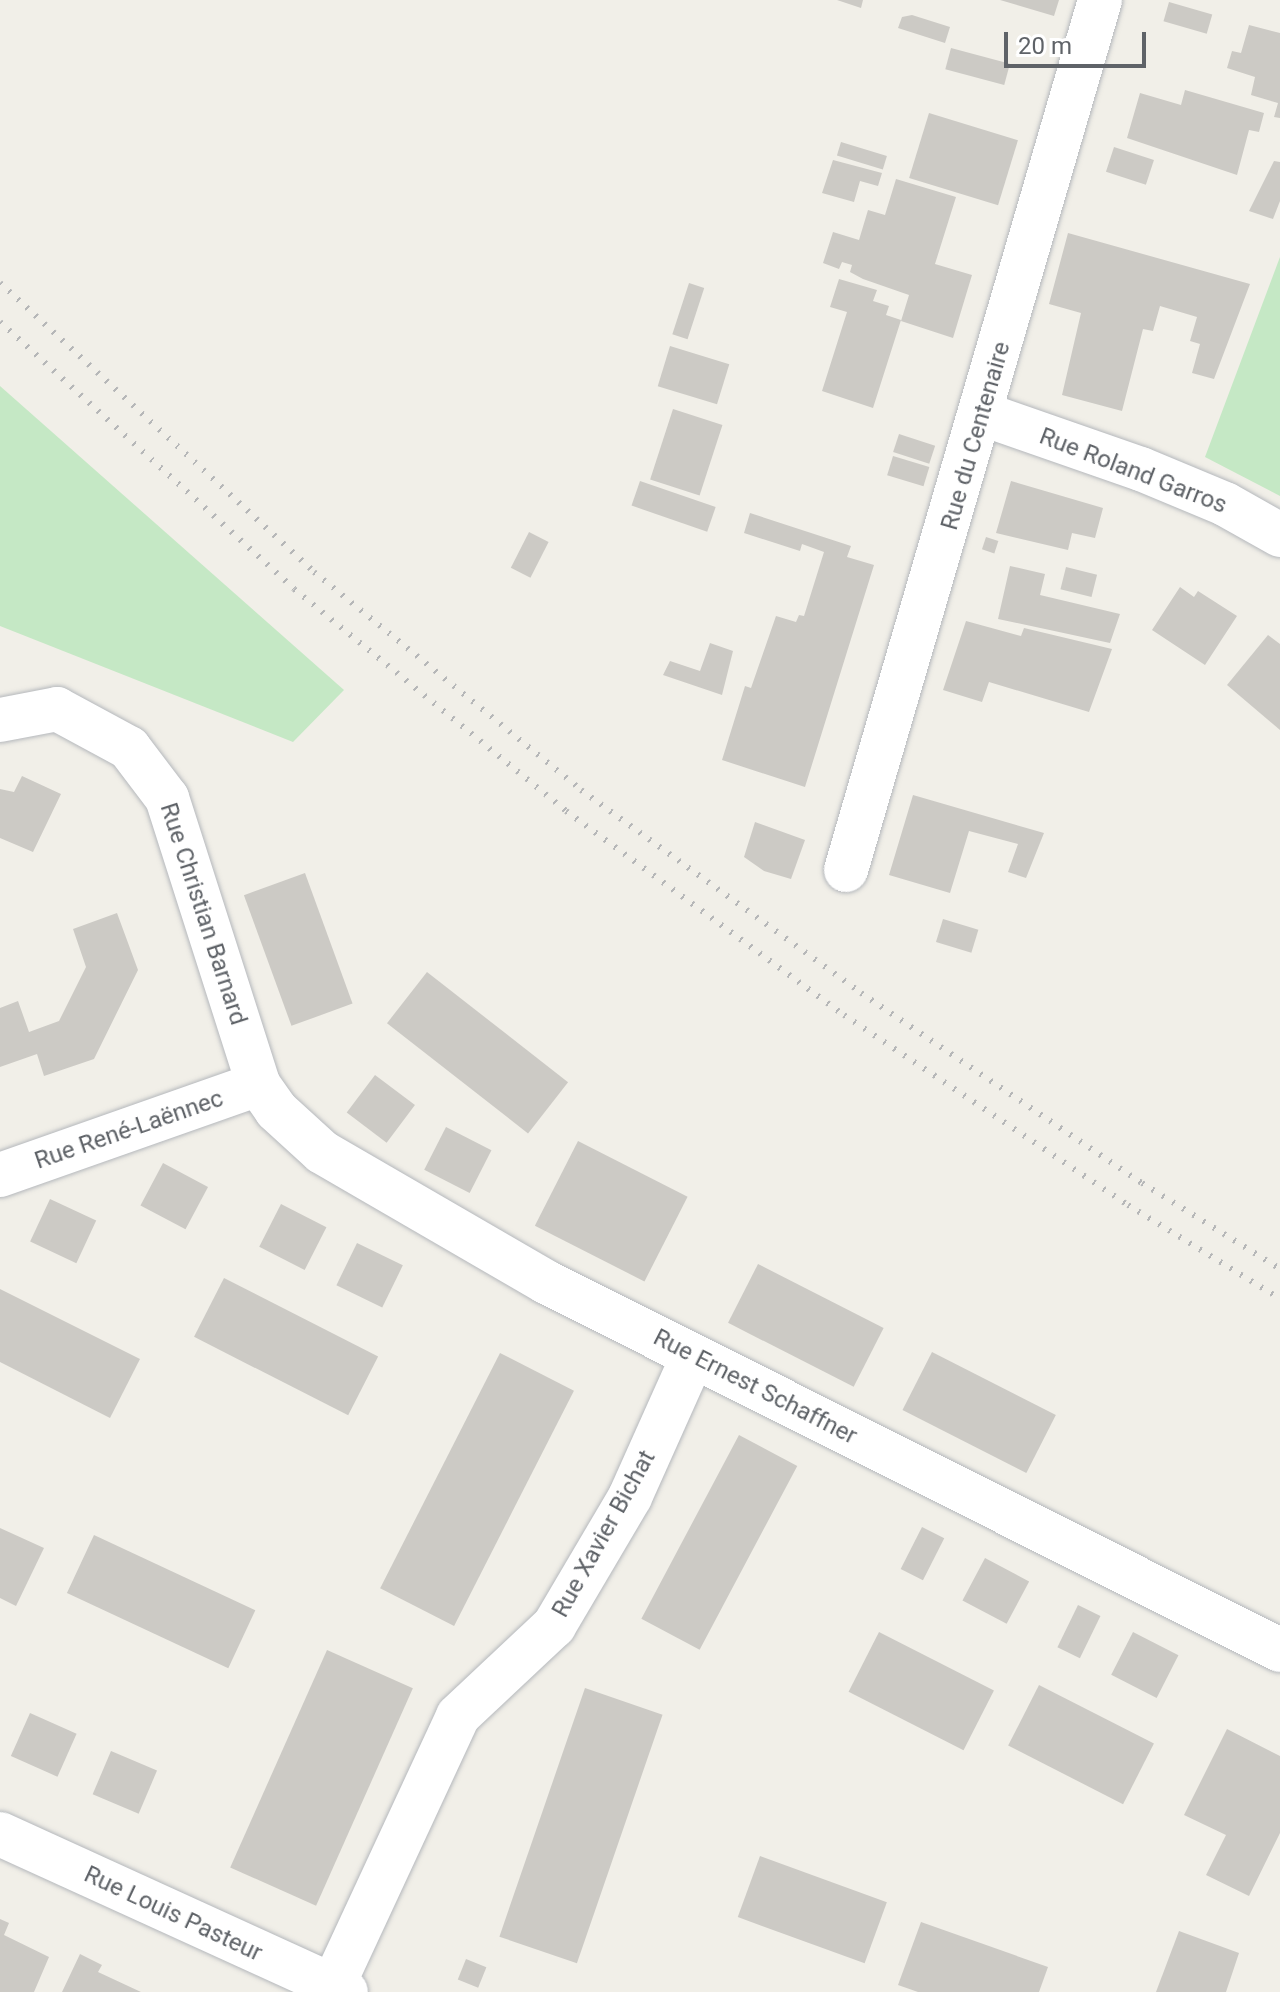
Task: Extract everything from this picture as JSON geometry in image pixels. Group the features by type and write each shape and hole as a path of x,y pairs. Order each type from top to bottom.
{"street":[{"name":"Rue du Centenaire","path":"846,870 983,414 1100,0"},
{"name":"Rue Roland Garros","path":"983,414 1141,469 1225,504 1280,535"},
{"name":"Rue Christian Barnard","path":"0,720 57,709 129,748 167,798 258,1084"},
{"name":"Rue René-Laënnec","path":"0,1175 258,1084"},
{"name":"Rue Ernest Schaffner","path":"258,1084 276,1110 322,1152 546,1282 1280,1650"},
{"name":"Rue Xavier Bichat","path":"336,1991 458,1716 554,1626 630,1497 693,1356"},
{"name":"Rue Louis Pasteur","path":"0,1834 336,1991"}],"green space":[{"path":"1280,257 1280,496 1205,457"},
{"path":"0,386 344,690 293,742 0,626"}],"building":[{"path":"837,0 863,0 861,8"},
{"path":"1000,0 1059,0 1054,16"},
{"path":"1169,2 1212,14 1207,34 1163,21"},
{"path":"912,15 950,27 945,43 898,28 902,17"},
{"path":"1249,25 1280,33 1280,118 1274,117 1278,103 1251,95 1255,77 1227,68 1232,51 1241,53"},
{"path":"951,48 1010,64 1004,85 945,69"},
{"path":"1185,90 1264,113 1259,132 1249,130 1237,175 1127,138 1140,93 1181,105"},
{"path":"929,113 1018,140 998,205 909,178"},
{"path":"841,142 887,156 883,169 837,155"},
{"path":"1114,147 1154,160 1146,185 1106,172"},
{"path":"833,160 882,173 878,186 860,181 854,202 822,193"},
{"path":"1274,161 1280,162 1280,201 1273,219 1249,211"},
{"path":"896,179 956,197 935,264 972,275 953,338 901,321 909,295 863,279 850,272 852,265 842,262 839,269 823,263 833,232 859,240 868,210 885,215"},
{"path":"1068,233 1250,284 1214,379 1192,373 1200,344 1190,341 1197,317 1160,306 1153,331 1143,329 1122,411 1062,395 1081,313 1049,304"},
{"path":"839,279 877,290 873,301 889,306 886,315 901,320 873,408 822,391 847,312 830,307"},
{"path":"689,283 704,288 688,339 672,334"},
{"path":"670,346 729,364 717,404 658,386"},
{"path":"673,409 722,425 700,495 650,479"},
{"path":"899,434 935,446 929,464 893,452"},
{"path":"893,456 929,467 923,486 887,475"},
{"path":"640,481 716,507 707,532 632,506"},
{"path":"1011,481 1103,508 1095,538 1072,533 1068,550 996,533"},
{"path":"750,513 851,546 847,557 874,565 805,787 722,760 745,686 751,688 776,616 796,622 799,615 804,616 824,552 802,544 800,551 744,533"},
{"path":"529,532 549,542 530,578 511,568"},
{"path":"986,537 998,541 994,553 982,549"},
{"path":"1010,566 1045,574 1040,595 1120,614 1110,643 998,619"},
{"path":"1066,567 1097,575 1091,597 1060,589"},
{"path":"1180,587 1194,597 1198,591 1237,616 1205,665 1152,630"},
{"path":"966,621 1021,636 1024,628 1112,649 1089,712 989,682 982,702 943,690"},
{"path":"1268,635 1280,644 1280,730 1227,685"},
{"path":"710,643 733,651 722,695 663,675 670,661 700,671"},
{"path":"22,776 61,794 33,852 0,838 0,789 14,792"},
{"path":"913,795 1044,833 1026,878 1008,872 1018,844 969,831 950,893 889,875"},
{"path":"755,822 805,840 791,879 764,871 744,857"},
{"path":"305,873 353,1004 291,1026 244,895"},
{"path":"117,913 138,970 94,1059 44,1076 37,1054 0,1067 0,1008 18,1001 29,1032 59,1021 86,967 73,929"},
{"path":"943,919 978,930 971,953 936,942"},
{"path":"427,972 568,1082 528,1133 387,1023"},
{"path":"375,1075 415,1105 387,1143 347,1113"},
{"path":"446,1127 491,1150 470,1193 424,1170"},
{"path":"578,1141 688,1197 644,1281 535,1226"},
{"path":"163,1163 208,1187 185,1229 140,1205"},
{"path":"50,1199 96,1221 76,1263 30,1242"},
{"path":"281,1204 326,1227 305,1270 259,1247"},
{"path":"357,1243 403,1265 382,1308 336,1285"},
{"path":"758,1264 884,1328 854,1387 728,1323"},
{"path":"224,1278 378,1357 348,1415 194,1337"},
{"path":"0,1289 140,1359 110,1418 0,1362"},
{"path":"932,1352 1056,1415 1026,1473 902,1410"},
{"path":"500,1353 574,1391 454,1626 380,1588"},
{"path":"739,1435 797,1466 700,1650 641,1619"},
{"path":"922,1527 944,1538 923,1580 901,1569"},
{"path":"0,1528 44,1548 16,1606 0,1598"},
{"path":"94,1535 255,1610 228,1668 67,1593"},
{"path":"985,1558 1029,1581 1007,1624 962,1600"},
{"path":"1078,1605 1100,1616 1080,1658 1057,1647"},
{"path":"879,1632 994,1691 964,1750 849,1692"},
{"path":"1133,1632 1178,1655 1157,1698 1111,1675"},
{"path":"327,1650 413,1688 316,1906 230,1867"},
{"path":"1039,1685 1154,1744 1123,1804 1008,1746"},
{"path":"585,1688 663,1715 577,1963 499,1937"},
{"path":"30,1713 77,1734 57,1777 11,1756"},
{"path":"1227,1729 1280,1756 1280,1833 1249,1896 1206,1875 1226,1835 1184,1815"},
{"path":"111,1751 157,1771 139,1814 93,1794"},
{"path":"760,1856 887,1902 865,1963 738,1917"},
{"path":"0,1919 9,1923 4,1935 49,1957 34,1992 0,1992"},
{"path":"921,1922 1048,1967 1039,1992 918,1992 898,1985"},
{"path":"1179,1931 1239,1953 1226,1992 1156,1992"},
{"path":"80,1954 102,1965 98,1972 141,1992 62,1992"},
{"path":"466,1959 486,1967 478,1988 458,1979"}],"railway":[{"path":"0,283 314,572 581,790 861,993 1142,1183 1280,1269"},
{"path":"0,322 294,589 566,811 844,1015 1128,1205 1280,1299"}]}
